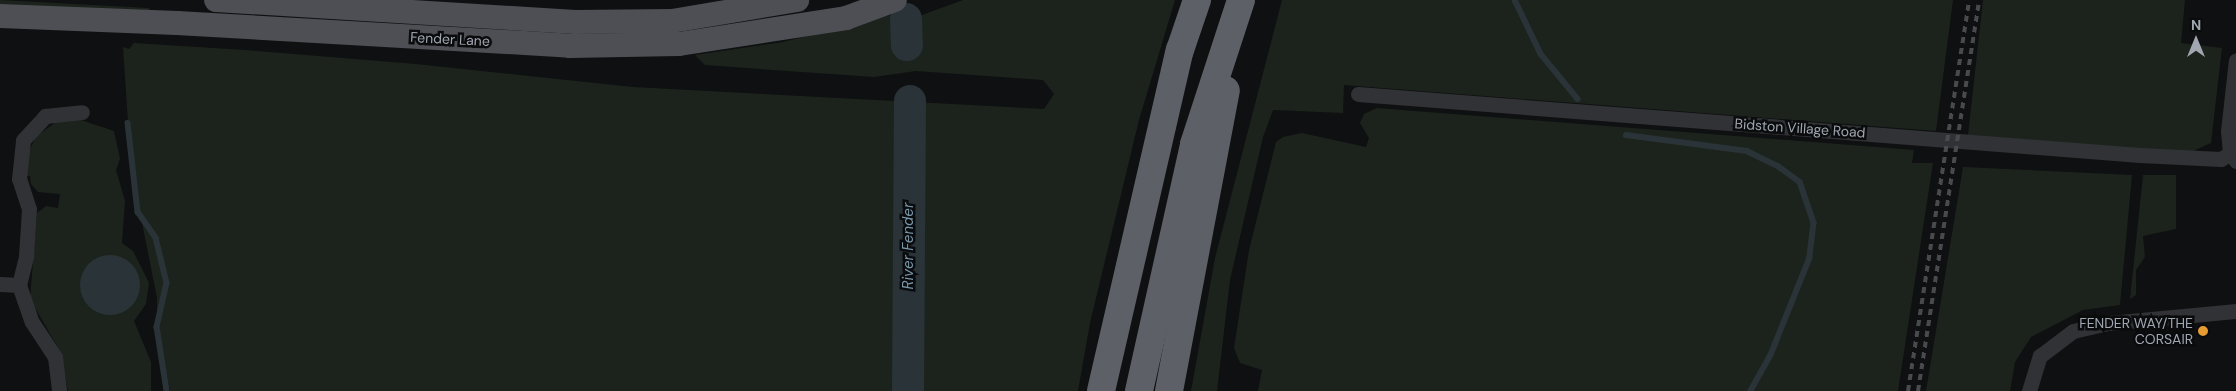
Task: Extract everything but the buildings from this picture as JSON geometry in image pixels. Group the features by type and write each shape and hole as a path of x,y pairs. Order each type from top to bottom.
{"highway":[{"path":"1101,391 1180,50 1197,0"},
{"path":"1139,391 1194,144 1242,0"},
{"path":"1168,391 1242,0"}],"main road":[{"name":"Fender Lane","path":"216,0 575,22 672,21 797,0"},
{"name":"Fender Lane","path":"0,16 177,23 570,46 659,45 846,18 895,0"}],"street":[{"path":"2233,157 2228,131 2236,60"},
{"name":"Bidston Village Road","path":"1358,94 1920,136 1986,144 2221,159 2233,157"},
{"path":"59,391 55,357 32,322 19,285 26,256 29,209 18,179 23,140 45,116 82,112"},
{"path":"0,284 19,285"},
{"path":"2029,391 2040,356 2073,331 2109,323 2236,311"}],"shaded area":[{"path":"0,0 149,8 150,12 0,8"},
{"path":"963,0 1175,0 1139,120 1090,323 1078,391 914,391 914,105 904,103 903,391 170,391 157,327 157,298 131,167 123,47 129,49 134,43 245,50 416,64 633,87 1044,109 1054,94 1043,80 916,71 874,77 746,68 705,65 695,55 783,42 890,15 892,26"},
{"path":"1282,0 1953,0 1936,131 1344,85 1343,113 1273,110 1263,137 1230,280 1217,391 1191,391 1215,258"},
{"path":"1983,0 2185,0 2181,43 2222,48 2211,143 2189,153 1968,135"},
{"path":"1377,108 1914,150 1912,163 1933,163 1898,391 1258,391 1262,370 1240,363 1234,348 1249,250 1276,142 1283,137 1302,133 1366,147 1369,138 1360,123 1364,114"},
{"path":"78,119 114,131 120,159 116,170 125,201 122,243 133,251 149,283 146,304 134,321 151,362 151,391 68,391 61,353 30,299 37,213 46,206 58,208 60,194 38,192 31,184 30,176 25,176 24,163 36,136 55,123"},
{"path":"1963,167 2132,175 2120,305 2083,310 2031,337 2015,362 2010,391 1926,391"},
{"path":"2143,175 2176,175 2176,229 2143,236 2145,257 2136,270 2136,295 2130,299"},
{"path":"104,255 116,255 132,263 138,273 140,285 138,297 132,307 116,315 104,315 88,307 80,291 80,279 88,263"}],"waterway":[{"path":"1515,0 1541,54 1578,99"},
{"name":"River Fender","path":"906,19 907,45"},
{"name":"River Fender","path":"908,391 910,101"},
{"path":"128,123 138,212 156,238 167,283 157,327 167,391"},
{"path":"1626,135 1747,151 1778,166 1800,182 1814,223 1810,258 1771,355 1751,391"}],"railway":[{"path":"1908,391 1969,0"},
{"path":"1918,391 1979,0"}],"place":[{"name":"FENDER WAY/THE CORSAIR","path":"2203,331"}]}
